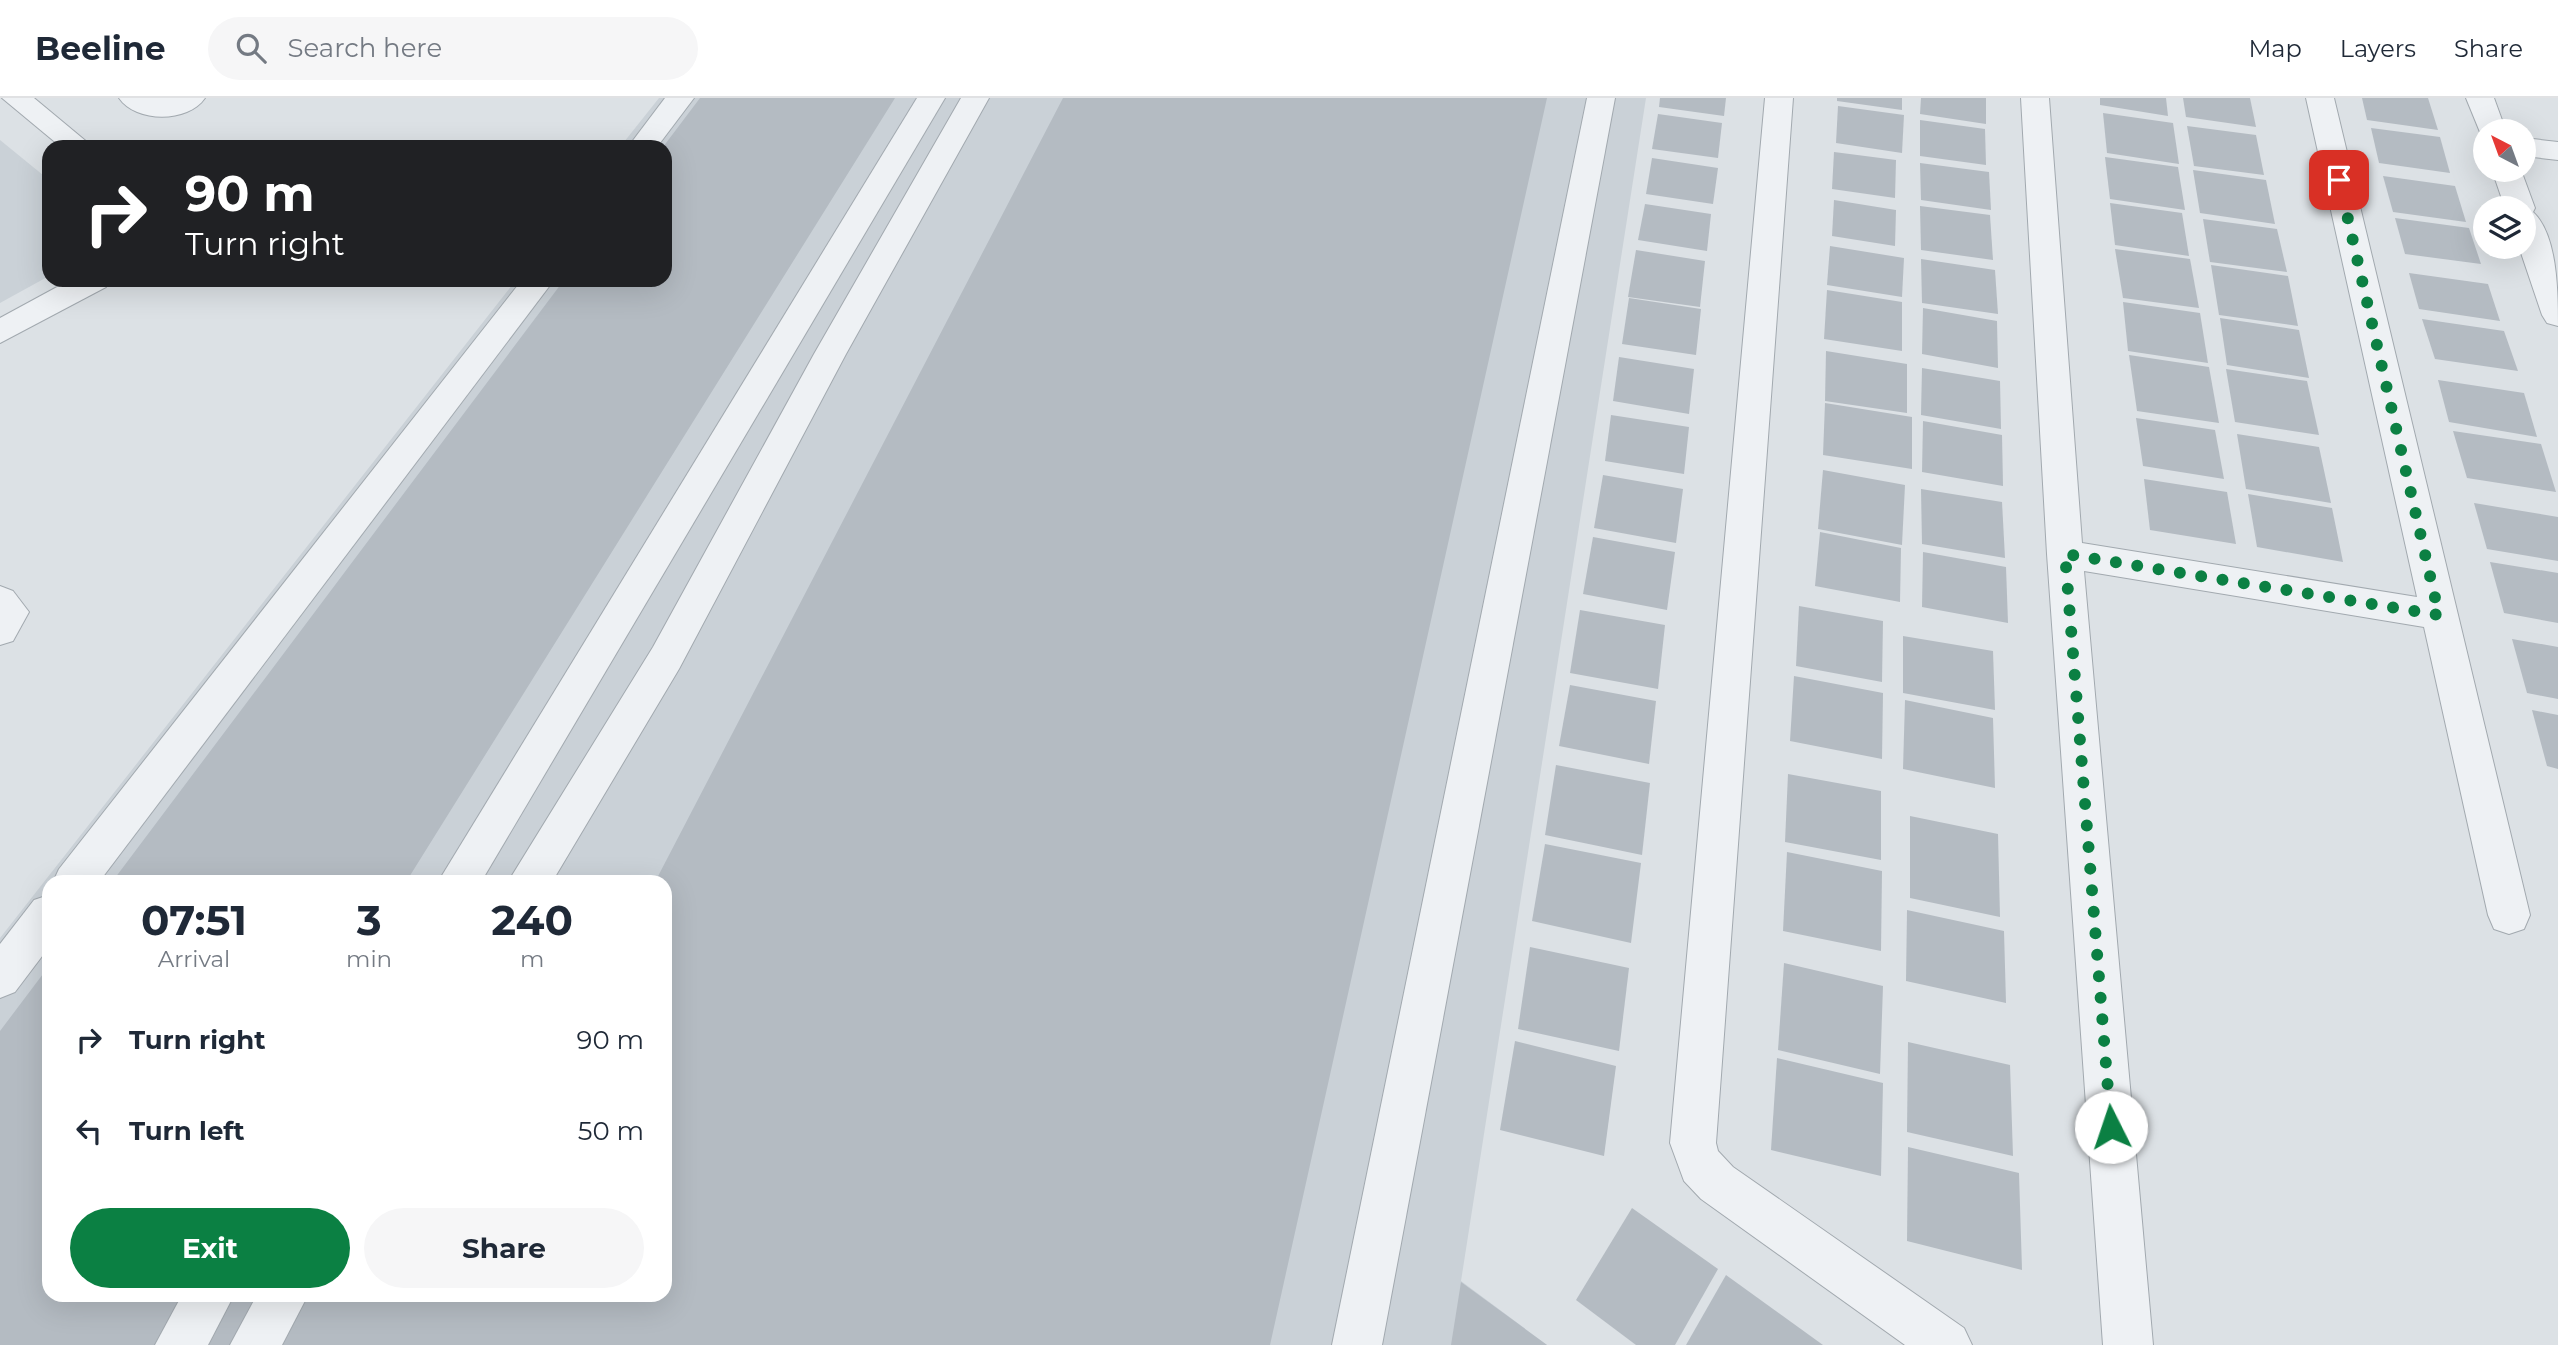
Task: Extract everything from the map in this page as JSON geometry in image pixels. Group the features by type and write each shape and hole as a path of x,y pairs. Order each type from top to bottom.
{"street":[{"path":"133,98 152,110 191,98"},
{"path":"647,140 680,98"},
{"path":"463,875 931,98"},
{"path":"533,875 666,658 830,354 975,98"},
{"path":"1357,1345 1601,98"},
{"path":"1779,98 1693,1143 1699,1165 1717,1183 1947,1345"},
{"path":"2035,98 2065,554 2128,1345"},
{"path":"2320,98 2509,915"},
{"path":"2480,98 2488,119"},
{"path":"12,103 68,140"},
{"path":"2536,148 2558,151"},
{"path":"2536,253 2558,314"},
{"path":"0,332 82,287"},
{"path":"79,875 534,287"},
{"path":"2065,554 2439,615"},
{"path":"0,601 11,612 0,630"},
{"path":"0,978 42,923"},
{"path":"180,1345 206,1302"},
{"path":"255,1345 280,1302"}],"shaded area":[{"path":"659,98 1646,98 1461,1281 1547,1345 0,1345 0,938 42,884 42,1302 672,1302 672,875 49,875 511,287 672,287 672,140 626,140"},
{"path":"0,140 42,174 42,280 0,303"}],"building":[{"path":"700,98 895,98 410,875 117,875 559,287 672,287 672,140 668,140"},
{"path":"1063,98 1547,98 1270,1345 0,1345 0,1031 42,975 42,1302 672,1302 672,875 659,875"},
{"path":"1660,98 1726,98 1724,116 1659,107"},
{"path":"1837,98 1902,98 1902,110 1837,101"},
{"path":"1921,98 1986,98 1986,124 1920,114"},
{"path":"2100,98 2166,98 2168,116 2100,105"},
{"path":"2183,98 2250,98 2256,127 2186,117"},
{"path":"2362,98 2428,98 2438,130 2367,120"},
{"path":"1838,106 1904,115 1902,153 1836,143"},
{"path":"2103,113 2173,123 2179,164 2107,153"},
{"path":"1658,114 1722,123 1718,158 1652,149"},
{"path":"1920,120 1985,129 1986,165 1920,156"},
{"path":"2187,126 2256,135 2264,175 2194,166"},
{"path":"2371,128 2440,137 2450,173 2379,163"},
{"path":"1834,152 1896,160 1895,198 1832,189"},
{"path":"2105,157 2178,167 2185,210 2110,199"},
{"path":"1652,158 1718,168 1713,204 1646,194"},
{"path":"1920,163 1989,172 1991,210 1921,200"},
{"path":"2193,170 2266,180 2275,224 2200,213"},
{"path":"2383,176 2455,186 2466,222 2393,212"},
{"path":"1834,200 1896,210 1895,246 1832,236"},
{"path":"2110,203 2182,213 2189,256 2115,245"},
{"path":"1645,204 1711,214 1707,251 1638,240"},
{"path":"1920,206 1990,215 1993,260 1921,250"},
{"path":"2395,218 2469,228 2473,240 2473,259 2479,259 2481,264 2405,254"},
{"path":"2203,219 2277,229 2287,272 2210,262"},
{"path":"1830,246 1904,258 1902,297 1827,285"},
{"path":"2115,249 2190,259 2199,308 2123,298"},
{"path":"1636,250 1705,261 1700,307 1628,297"},
{"path":"1921,259 1995,270 1998,314 1922,303"},
{"path":"2211,265 2288,276 2298,326 2219,315"},
{"path":"2409,273 2488,284 2500,321 2419,309"},
{"path":"1827,290 1902,302 1902,351 1824,339"},
{"path":"1629,298 1701,309 1696,355 1622,344"},
{"path":"2123,302 2200,313 2208,363 2128,351"},
{"path":"1923,308 1997,321 1998,368 1922,354"},
{"path":"2220,318 2299,330 2309,378 2227,365"},
{"path":"2422,319 2504,331 2518,371 2435,359"},
{"path":"1826,351 1907,364 1907,413 1825,401"},
{"path":"2129,355 2209,367 2219,423 2137,411"},
{"path":"1619,357 1694,369 1689,414 1613,401"},
{"path":"1922,368 2000,381 2001,429 1921,415"},
{"path":"2226,369 2307,381 2319,435 2235,422"},
{"path":"2438,380 2524,393 2537,437 2449,422"},
{"path":"1825,403 1912,417 1912,469 1823,455"},
{"path":"1611,415 1689,427 1684,474 1605,461"},
{"path":"2136,418 2215,430 2224,479 2143,466"},
{"path":"1923,421 2002,435 2003,486 1922,472"},
{"path":"2453,431 2541,444 2556,492 2467,478"},
{"path":"2237,434 2319,447 2331,503 2246,489"},
{"path":"1823,470 1905,485 1902,545 1818,529"},
{"path":"1603,475 1683,489 1676,543 1594,528"},
{"path":"2144,479 2227,492 2236,544 2150,530"},
{"path":"1921,489 2002,502 2005,558 1922,544"},
{"path":"2248,494 2332,508 2343,562 2257,547"},
{"path":"2474,503 2558,517 2558,561 2487,549"},
{"path":"1820,532 1901,548 1900,602 1815,586"},
{"path":"1593,537 1675,552 1667,610 1583,594"},
{"path":"1923,552 2006,567 2008,623 1922,607"},
{"path":"2490,562 2558,573 2558,623 2504,613"},
{"path":"1799,606 1883,621 1882,682 1796,666"},
{"path":"1580,610 1665,625 1658,689 1570,673"},
{"path":"1903,636 1993,651 1995,710 1903,693"},
{"path":"2512,639 2558,647 2558,699 2527,693"},
{"path":"1794,676 1883,693 1882,759 1790,741"},
{"path":"1570,685 1656,701 1649,764 1559,746"},
{"path":"1905,700 1993,718 1995,788 1903,769"},
{"path":"2532,710 2558,715 2558,769 2547,766"},
{"path":"1556,765 1650,783 1642,855 1545,835"},
{"path":"1788,774 1881,791 1881,860 1785,842"},
{"path":"1910,816 1998,834 2000,917 1910,898"},
{"path":"1545,844 1641,863 1631,943 1532,921"},
{"path":"1787,852 1882,871 1881,951 1783,931"},
{"path":"1907,910 2004,931 2006,1003 1906,981"},
{"path":"1530,947 1629,968 1619,1051 1518,1029"},
{"path":"1784,963 1883,986 1880,1074 1778,1050"},
{"path":"1515,1041 1616,1066 1604,1156 1500,1130"},
{"path":"1908,1042 2010,1065 2013,1156 1907,1132"},
{"path":"1777,1058 1883,1083 1881,1176 1771,1150"},
{"path":"1908,1147 2019,1173 2022,1270 1907,1241"},
{"path":"1632,1208 1718,1269 1675,1345 1636,1345 1576,1300"},
{"path":"1726,1275 1823,1345 1686,1345"},
{"path":"1461,1282 1547,1345 1451,1345"}],"route":[{"path":"2111,1127 2065,554 2439,615 2339,180"}]}
